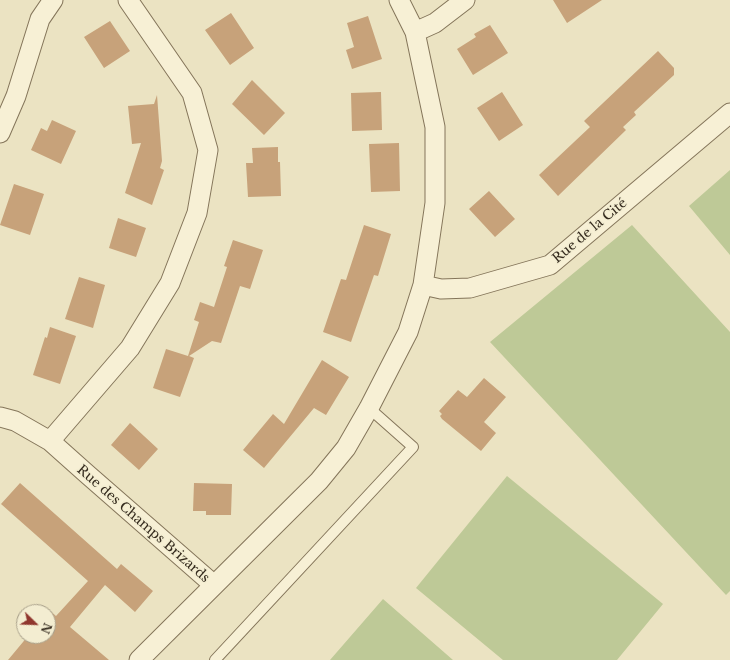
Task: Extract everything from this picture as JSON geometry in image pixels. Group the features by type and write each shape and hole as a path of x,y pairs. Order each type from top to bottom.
{"street":[{"path":"0,133 16,96 40,19 53,0"},
{"path":"50,440 130,348 170,283 197,213 208,150 192,93 128,0"},
{"name":"Rue des Champs Brizards","path":"0,417 15,421 50,440 214,585 319,481 346,448 369,408 408,332 423,285 434,203 435,127 415,32 399,0"},
{"path":"415,32 435,23 465,0"},
{"name":"Rue de la Cité","path":"423,285 441,289 470,288 550,265 730,113"},
{"path":"139,660 214,585"}],"lane":[{"path":"215,660 413,447 369,408"}],"green space":[{"path":"730,170 730,255 689,206"},
{"path":"632,225 730,332 730,591 726,595 490,342"},
{"path":"507,476 663,604 617,660 503,660 416,588"},
{"path":"383,599 453,660 330,660"}],"building":[{"path":"553,0 602,0 567,23"},
{"path":"231,13 254,48 230,65 205,30"},
{"path":"368,16 382,59 352,69 346,50 354,47 347,23"},
{"path":"110,21 130,51 104,68 84,37"},
{"path":"490,25 508,53 473,75 457,49 476,37 474,34"},
{"path":"658,51 674,68 674,75 634,112 636,115 623,127 626,130 558,196 539,175 590,127 584,121"},
{"path":"252,80 285,113 264,135 232,104"},
{"path":"381,92 382,130 352,131 351,93"},
{"path":"502,92 523,125 499,141 477,108"},
{"path":"157,95 162,161 160,168 164,170 152,205 125,193 141,143 132,144 128,106 154,104"},
{"path":"52,120 76,131 61,164 31,150 41,128 47,131"},
{"path":"399,143 400,191 371,192 369,144"},
{"path":"278,147 281,196 248,197 246,163 253,163 252,148"},
{"path":"14,184 44,194 30,235 0,225"},
{"path":"489,191 515,219 495,237 469,209"},
{"path":"118,218 146,228 136,257 109,248"},
{"path":"364,225 391,234 378,276 374,275 351,342 323,332 341,279 346,280"},
{"path":"233,240 263,250 250,289 240,286 221,343 212,341 189,356 194,358 180,397 153,388 166,349 188,356 199,322 194,320 200,302 214,307 227,267 224,266"},
{"path":"79,277 105,285 93,328 65,319"},
{"path":"50,327 76,336 60,384 33,375 45,337 47,338"},
{"path":"322,360 349,377 326,415 314,408 264,468 243,450 273,414 284,424"},
{"path":"484,378 506,397 484,422 496,433 481,451 442,419 440,416 442,414 439,411 458,390 467,397"},
{"path":"130,423 158,449 139,470 111,445"},
{"path":"20,483 117,569 121,564 153,591 135,612 105,585 70,627 109,660 8,660 21,644 56,644 56,616 88,581 1,504"},
{"path":"194,483 232,484 231,515 206,515 206,511 193,511"}]}
